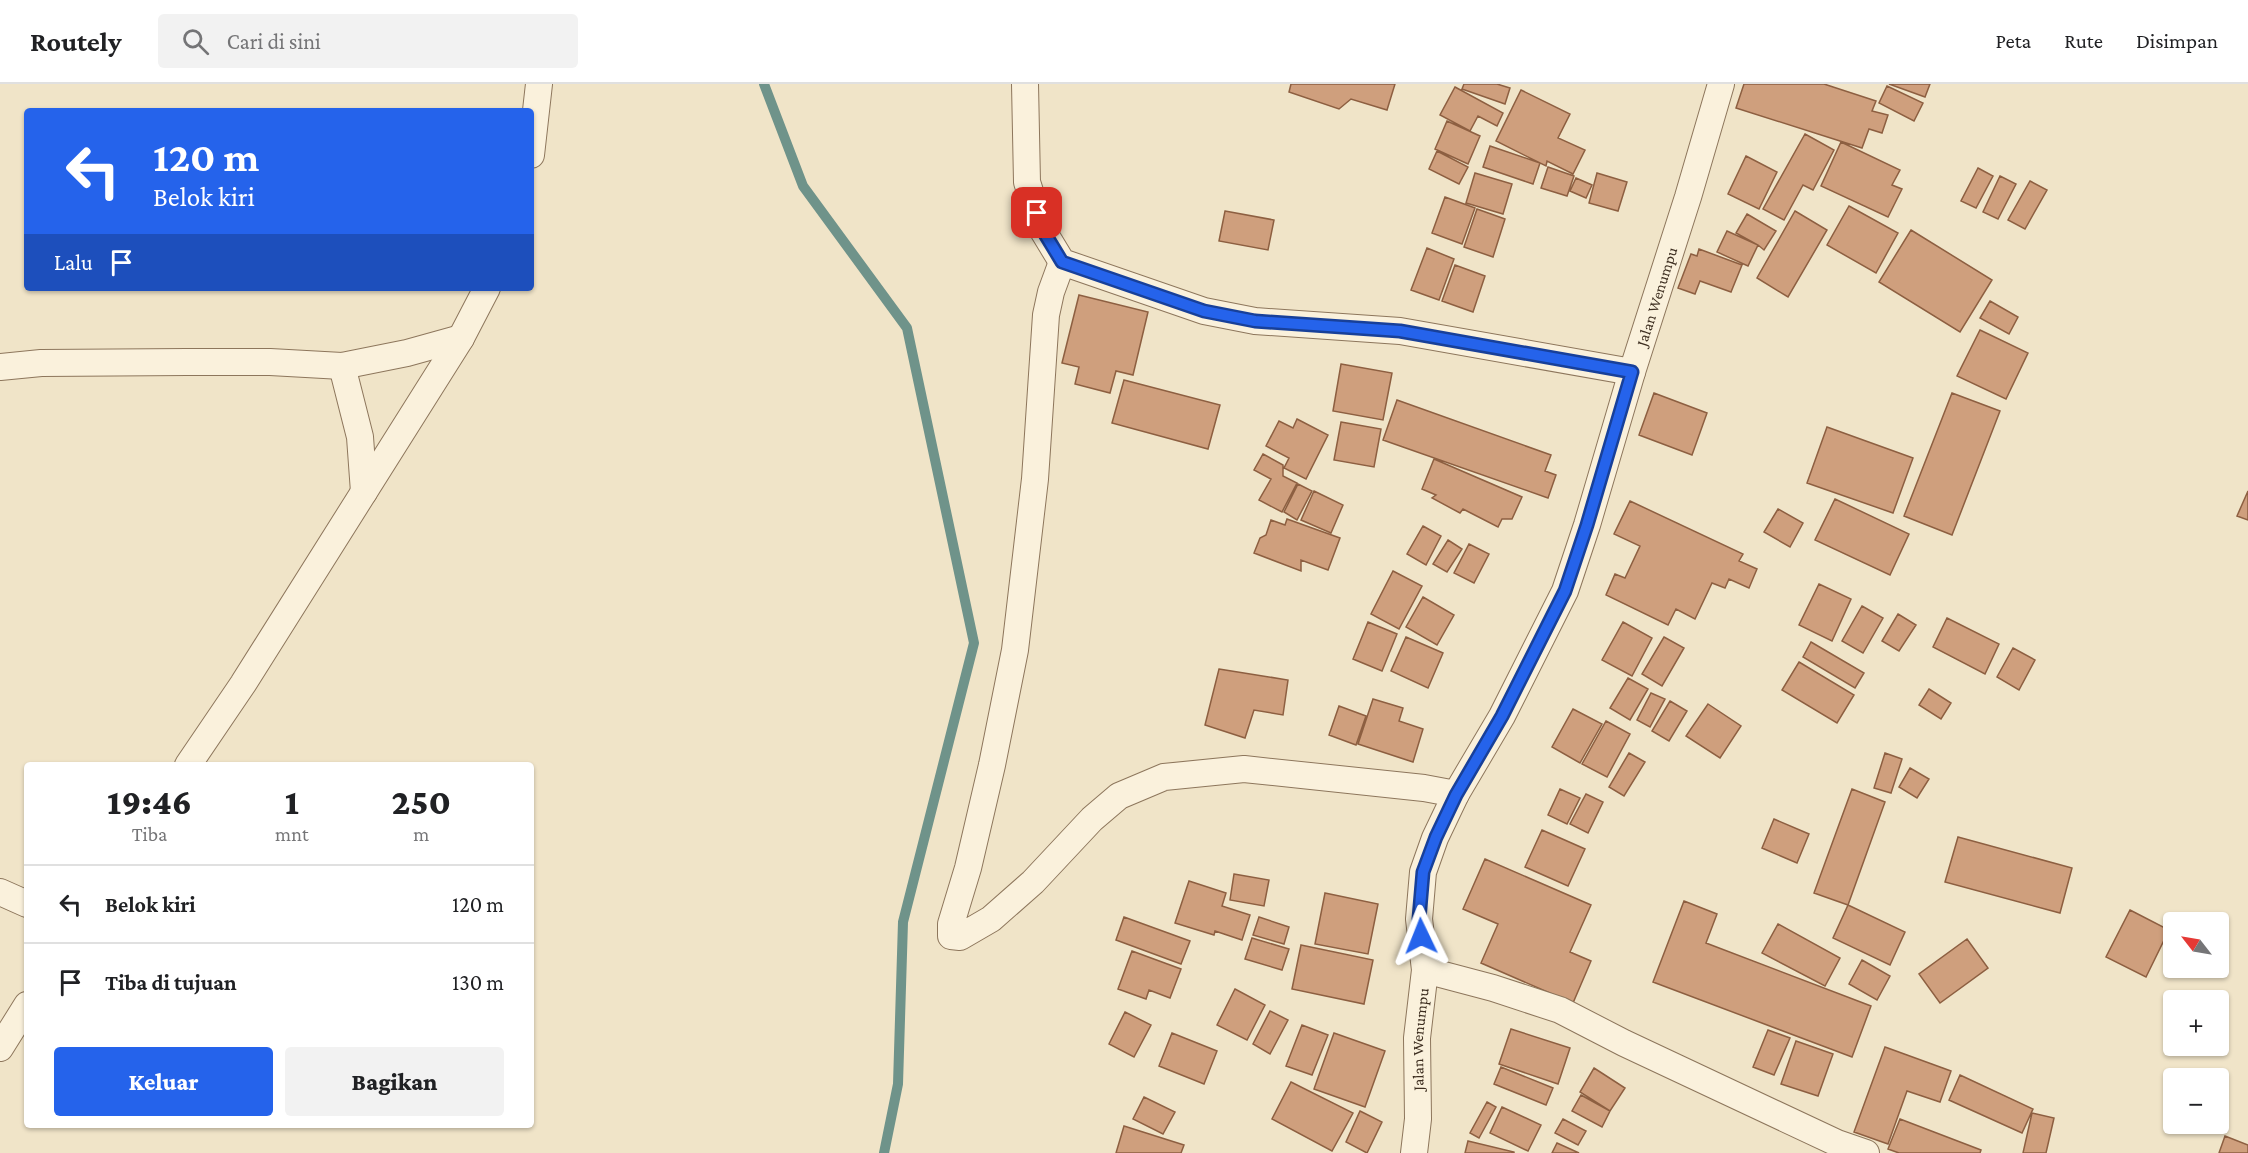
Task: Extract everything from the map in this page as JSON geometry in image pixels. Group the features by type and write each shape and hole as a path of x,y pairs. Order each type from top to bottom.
{"street":[{"path":"534,128 539,84"},
{"path":"1025,84 1027,182 1042,229 1062,262 1204,311 1255,321 1400,331 1632,372"},
{"name":"Jalan Wenumpu","path":"1414,1153 1418,1119 1417,1038 1425,970 1419,919 1423,872 1436,837 1456,795 1502,716 1565,591 1721,84"},
{"path":"1062,262 1051,292 1046,315 1035,479 1015,650 992,765 968,868 951,924 951,936 960,937 991,919 1033,882 1092,819 1119,796 1164,777 1244,769 1424,788 1456,795"},
{"path":"190,762 243,684 461,338 485,291"},
{"path":"0,367 41,363 187,362 270,362 342,366 407,353 461,338"},
{"path":"342,366 360,437 364,492"},
{"path":"0,892 24,903"},
{"path":"1425,970 1493,988 1560,1010 1624,1043 1837,1143 1866,1153"},
{"path":"0,1048 24,1010"}],"building":[{"path":"1291,84 1395,84 1387,110 1351,99 1339,109 1289,92"},
{"path":"1464,84 1497,84 1510,88 1505,104 1462,89"},
{"path":"1744,84 1824,84 1876,101 1872,111 1888,115 1882,133 1869,129 1862,148 1736,108"},
{"path":"1889,84 1930,84 1925,97"},
{"path":"1887,86 1923,103 1914,121 1879,103"},
{"path":"1455,87 1503,113 1497,126 1478,116 1470,131 1440,115"},
{"path":"1521,90 1570,114 1558,138 1585,150 1573,174 1547,161 1546,166 1496,141"},
{"path":"1447,121 1480,136 1468,164 1435,149"},
{"path":"1805,134 1834,150 1813,190 1803,185 1784,220 1763,209"},
{"path":"1841,142 1900,170 1892,185 1902,189 1888,217 1821,186"},
{"path":"1490,146 1540,163 1533,184 1483,167"},
{"path":"1437,151 1468,167 1459,184 1429,169"},
{"path":"1746,156 1777,172 1759,209 1728,194"},
{"path":"1548,167 1574,176 1567,196 1541,188"},
{"path":"1978,168 1993,176 1976,208 1961,201"},
{"path":"1475,173 1512,184 1503,214 1466,203"},
{"path":"1597,173 1627,182 1618,211 1589,203"},
{"path":"2000,176 2016,184 1998,219 1983,212"},
{"path":"1576,178 1592,185 1586,198 1570,191"},
{"path":"2030,181 2047,190 2025,229 2008,220"},
{"path":"1445,197 1475,208 1462,244 1432,233"},
{"path":"1849,206 1898,233 1876,273 1827,245"},
{"path":"1477,209 1505,219 1493,257 1464,247"},
{"path":"1225,211 1274,220 1268,250 1219,241"},
{"path":"1795,211 1827,230 1788,297 1757,278"},
{"path":"1747,214 1776,231 1764,250 1736,233"},
{"path":"1911,230 1992,280 1960,332 1879,282"},
{"path":"1727,231 1758,245 1748,266 1717,252"},
{"path":"1427,248 1454,259 1439,300 1411,290"},
{"path":"1699,249 1742,265 1731,292 1700,281 1695,294 1678,288 1691,254 1697,256"},
{"path":"1455,265 1485,276 1473,312 1442,301"},
{"path":"1079,295 1148,312 1133,375 1116,371 1110,393 1075,384 1079,367 1062,363"},
{"path":"1990,301 2018,317 2009,334 1980,318"},
{"path":"1980,330 2028,353 2006,399 1957,376"},
{"path":"1341,364 1392,373 1383,420 1333,411"},
{"path":"1124,380 1220,405 1208,449 1112,423"},
{"path":"1654,393 1707,413 1692,455 1639,435"},
{"path":"1952,393 2000,411 1952,535 1904,516"},
{"path":"1397,400 1551,455 1545,471 1556,475 1548,498 1383,440"},
{"path":"1297,419 1328,435 1306,479 1284,468 1289,458 1266,446 1279,421 1293,428"},
{"path":"1341,422 1381,429 1374,467 1334,460"},
{"path":"1827,427 1913,458 1893,513 1807,483"},
{"path":"1263,454 1283,465 1283,476 1297,483 1282,512 1259,500 1271,479 1254,470"},
{"path":"1434,459 1522,497 1512,519 1502,519 1498,527 1463,509 1460,513 1432,498 1436,495 1422,489"},
{"path":"1298,484 1312,491 1297,520 1284,512"},
{"path":"1314,491 1343,505 1331,533 1301,520"},
{"path":"2248,491 2248,520 2237,516"},
{"path":"1835,499 1909,534 1890,575 1815,540"},
{"path":"1630,501 1743,554 1739,561 1757,569 1749,588 1729,579 1725,588 1712,583 1695,619 1676,609 1668,625 1606,595 1615,574 1625,578 1640,546 1614,534"},
{"path":"1778,509 1803,523 1790,547 1764,532"},
{"path":"1287,519 1340,538 1328,570 1301,560 1301,571 1254,553 1260,538 1266,535 1271,520 1285,525"},
{"path":"1423,526 1441,536 1426,565 1407,554"},
{"path":"1448,540 1462,549 1447,572 1433,564"},
{"path":"1469,544 1489,554 1474,583 1454,573"},
{"path":"1393,571 1422,586 1399,629 1371,614"},
{"path":"1819,584 1851,599 1832,641 1799,625"},
{"path":"1423,597 1454,615 1437,645 1406,627"},
{"path":"1862,606 1883,618 1863,653 1842,641"},
{"path":"1898,614 1916,625 1899,651 1882,641"},
{"path":"1947,618 1999,644 1985,674 1933,647"},
{"path":"1368,622 1397,634 1382,671 1353,659"},
{"path":"1623,622 1652,638 1632,676 1602,660"},
{"path":"1406,637 1443,653 1428,688 1391,671"},
{"path":"1664,637 1684,648 1662,686 1642,674"},
{"path":"1811,642 1864,673 1855,688 1803,657"},
{"path":"2013,648 2035,660 2019,690 1997,677"},
{"path":"1799,662 1854,695 1837,723 1782,690"},
{"path":"1219,669 1288,680 1283,715 1254,710 1245,738 1205,725"},
{"path":"1628,678 1648,689 1630,720 1610,708"},
{"path":"1929,689 1951,703 1941,719 1919,705"},
{"path":"1651,693 1665,699 1650,727 1637,720"},
{"path":"1373,699 1403,708 1399,721 1423,729 1413,762 1358,744"},
{"path":"1670,701 1687,711 1669,741 1652,731"},
{"path":"1708,704 1741,726 1720,758 1686,736"},
{"path":"1339,706 1366,716 1356,745 1329,735"},
{"path":"1573,709 1602,724 1580,763 1552,747"},
{"path":"1606,721 1630,734 1607,777 1582,764"},
{"path":"1629,753 1645,762 1624,796 1609,787"},
{"path":"1885,753 1902,759 1891,793 1874,788"},
{"path":"1910,768 1929,779 1917,798 1899,787"},
{"path":"1560,789 1580,798 1567,824 1548,815"},
{"path":"1852,789 1885,802 1848,905 1814,893"},
{"path":"1586,794 1603,802 1588,833 1570,824"},
{"path":"1774,819 1809,834 1797,863 1762,848"},
{"path":"1542,830 1585,849 1568,886 1525,867"},
{"path":"1958,837 2072,868 2060,913 1945,882"},
{"path":"1485,859 1591,905 1570,952 1591,961 1573,1003 1481,963 1498,924 1463,909"},
{"path":"1234,874 1269,880 1264,906 1230,900"},
{"path":"1189,881 1226,893 1222,906 1250,915 1242,940 1215,931 1214,935 1175,923"},
{"path":"1325,893 1378,904 1368,954 1315,944"},
{"path":"1684,901 1717,914 1706,943 1871,1006 1852,1057 1653,982"},
{"path":"1848,905 1905,932 1890,965 1833,938"},
{"path":"2130,910 2163,927 2163,942 2146,977 2106,957"},
{"path":"1124,917 1190,941 1181,964 1116,940"},
{"path":"1259,917 1289,927 1284,944 1253,935"},
{"path":"1778,924 1840,958 1825,986 1762,953"},
{"path":"1252,938 1289,949 1282,970 1245,959"},
{"path":"1967,939 1988,968 1940,1003 1919,974"},
{"path":"1301,945 1373,960 1364,1004 1292,989"},
{"path":"1132,951 1181,969 1170,998 1149,990 1146,999 1118,989"},
{"path":"1862,960 1890,976 1877,1000 1849,984"},
{"path":"1235,989 1265,1005 1247,1040 1217,1025"},
{"path":"1270,1011 1288,1020 1270,1054 1253,1044"},
{"path":"1125,1012 1151,1025 1134,1057 1109,1044"},
{"path":"1302,1025 1328,1035 1312,1075 1286,1066"},
{"path":"1511,1029 1570,1048 1558,1084 1499,1064"},
{"path":"1768,1030 1790,1038 1774,1075 1753,1067"},
{"path":"1172,1033 1217,1051 1204,1084 1159,1066"},
{"path":"1334,1033 1385,1051 1365,1107 1314,1089"},
{"path":"1796,1041 1833,1054 1818,1096 1781,1084"},
{"path":"1885,1047 1951,1071 1940,1102 1907,1091 1888,1144 1854,1132"},
{"path":"1501,1067 1553,1088 1546,1105 1494,1084"},
{"path":"1594,1068 1625,1088 1610,1111 1580,1092"},
{"path":"1960,1075 2033,1109 2022,1133 1949,1100"},
{"path":"1291,1082 1353,1113 1332,1151 1272,1119"},
{"path":"1581,1095 1610,1111 1602,1127 1572,1111"},
{"path":"1144,1097 1175,1112 1163,1134 1133,1119"},
{"path":"1487,1102 1496,1107 1479,1138 1470,1133"},
{"path":"1502,1107 1541,1125 1528,1151 1490,1133"},
{"path":"1360,1111 1382,1122 1367,1153 1346,1142"},
{"path":"2032,1113 2054,1118 2046,1153 2023,1153"},
{"path":"1563,1119 1586,1131 1578,1145 1555,1133"},
{"path":"1900,1119 1981,1150 1980,1153 1899,1153 1888,1149"},
{"path":"1124,1126 1184,1145 1181,1153 1116,1153"},
{"path":"2225,1136 2248,1145 2248,1153 2219,1153"},
{"path":"1468,1141 1514,1152 1514,1153 1465,1153"},
{"path":"1557,1143 1579,1153 1552,1153"}],"waterway":[{"path":"764,84 803,186 907,328 974,643 903,922 898,1084 884,1153"}],"route":[{"path":"1037,213 1042,229 1062,262 1204,311 1255,321 1400,331 1632,372 1565,591 1502,716 1456,795 1436,837 1423,872 1419,919 1421,936"}]}
